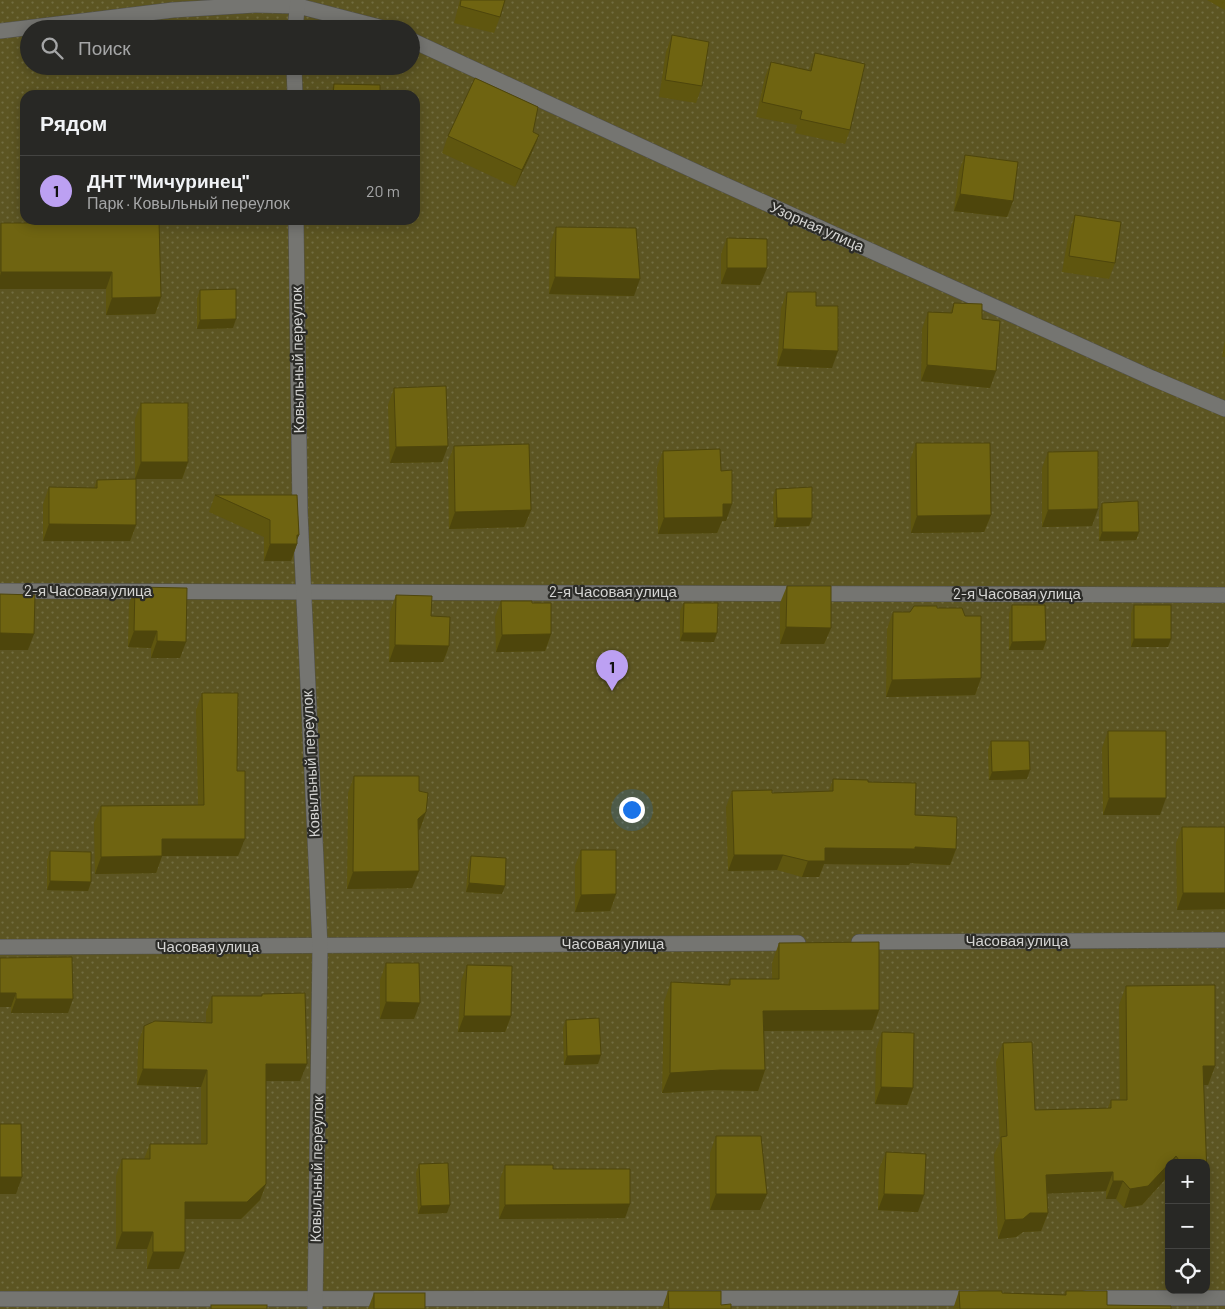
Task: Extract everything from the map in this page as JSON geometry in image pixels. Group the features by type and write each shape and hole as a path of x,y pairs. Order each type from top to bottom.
{"street":[{"path":"296,20 298,3"},
{"path":"91,20 173,10 298,3 356,20"},
{"path":"0,31 20,29"},
{"name":"Узорная улица","path":"420,44 728,187 1152,378 1225,408"},
{"path":"294,75 295,90"},
{"name":"Ковыльный переулок","path":"296,225 300,512 320,947 315,1303"},
{"name":"2-я Часовая улица","path":"0,591 1225,595"},
{"name":"Часовая улица","path":"847,942 1225,940"},
{"name":"Часовая улица","path":"0,947 320,947 817,943"},
{"path":"0,1299 315,1303 995,1298"},
{"path":"1075,1298 1225,1298"}],"shaded area":[{"path":"0,0 1225,0 1225,1309 0,1309"}],"building":[{"path":"461,0 505,0 500,17 460,6"},
{"path":"672,35 709,42 702,86 665,80"},
{"path":"815,53 865,64 850,130 800,119 802,111 762,102 771,62 811,71"},
{"path":"475,78 538,107 533,132 539,135 522,170 448,136"},
{"path":"334,84 380,85 380,90 333,90"},
{"path":"965,155 1018,162 1013,201 960,194"},
{"path":"1075,215 1121,222 1115,263 1069,256"},
{"path":"1,223 20,223 20,225 159,225 161,297 112,298 112,272 1,272"},
{"path":"556,227 636,228 640,279 555,277"},
{"path":"727,238 767,239 767,268 727,268"},
{"path":"236,289 236,319 200,320 200,290"},
{"path":"787,292 816,292 816,306 838,306 838,351 783,349"},
{"path":"954,303 982,304 982,319 1000,321 996,371 927,365 928,312 952,313"},
{"path":"446,386 448,446 396,447 394,388"},
{"path":"141,403 188,403 188,462 141,462"},
{"path":"916,443 990,443 991,515 917,516"},
{"path":"529,444 531,510 455,512 454,446"},
{"path":"720,449 721,471 732,470 732,504 723,504 723,517 664,518 663,451"},
{"path":"1098,451 1098,509 1048,510 1048,452"},
{"path":"136,479 136,525 49,524 49,487 97,488 97,480"},
{"path":"812,487 812,518 777,518 776,489"},
{"path":"215,495 297,495 299,535 297,535 297,544 270,544 270,520"},
{"path":"1138,501 1139,532 1102,532 1102,503"},
{"path":"787,586 831,586 831,628 786,627"},
{"path":"135,587 187,588 186,642 157,641 157,631 134,631"},
{"path":"0,594 35,595 34,634 0,633"},
{"path":"396,595 432,596 431,616 450,617 449,646 395,645"},
{"path":"501,601 551,603 551,634 502,635"},
{"path":"684,603 718,603 717,633 683,633"},
{"path":"1012,605 1045,605 1046,641 1012,642"},
{"path":"1134,605 1171,605 1171,639 1134,639"},
{"path":"914,606 962,608 965,616 981,616 981,678 892,680 893,612 910,612"},
{"path":"202,693 238,693 237,771 245,771 245,839 162,839 162,856 101,857 101,806 204,805"},
{"path":"1108,731 1166,731 1166,798 1109,798"},
{"path":"991,741 1029,741 1030,770 992,772"},
{"path":"354,776 419,776 419,791 428,793 426,812 418,819 419,871 353,872"},
{"path":"833,779 916,783 915,815 957,817 956,849 915,847 915,849 825,848 825,861 808,861 783,855 734,855 732,791 772,790 772,793 833,791"},
{"path":"1182,827 1225,827 1225,893 1183,893"},
{"path":"581,850 616,850 616,894 581,895"},
{"path":"50,851 91,852 91,882 50,881"},
{"path":"471,856 506,858 505,886 469,883"},
{"path":"879,942 879,1010 763,1011 765,1070 670,1073 671,982 730,985 730,979 779,979 779,943"},
{"path":"72,957 73,999 16,999 16,993 0,993 0,958"},
{"path":"386,963 419,963 420,1003 386,1002"},
{"path":"467,965 512,966 511,1016 464,1016"},
{"path":"1215,985 1215,1066 1203,1066 1206,1159 1178,1159 1176,1156 1173,1159 1165,1159 1165,1168 1148,1186 1130,1189 1123,1181 1113,1181 1113,1172 1046,1175 1048,1213 1030,1213 1023,1219 1005,1220 1001,1137 1007,1136 1003,1043 1032,1042 1035,1110 1111,1108 1111,1100 1127,1100 1126,986"},
{"path":"305,993 307,1064 266,1064 266,1184 247,1202 185,1202 185,1252 153,1252 153,1232 122,1232 122,1159 150,1159 150,1144 207,1144 207,1070 143,1069 144,1026 155,1021 212,1023 212,996 262,996 262,994"},
{"path":"599,1018 601,1055 567,1056 566,1020"},
{"path":"882,1032 914,1033 913,1088 881,1087"},
{"path":"0,1124 21,1124 22,1177 0,1177"},
{"path":"716,1136 761,1136 767,1194 716,1194"},
{"path":"886,1152 926,1154 924,1195 884,1194"},
{"path":"448,1163 450,1205 421,1206 419,1164"},
{"path":"505,1165 553,1165 553,1169 630,1169 630,1204 505,1205"},
{"path":"668,1291 721,1291 721,1305 731,1304 731,1309 669,1309"},
{"path":"959,1291 1002,1291 1002,1293 1066,1295 1066,1291 1107,1291 1107,1305 1171,1306 1171,1309 960,1309"},
{"path":"374,1293 425,1293 425,1309 374,1309"},
{"path":"211,1305 267,1305 267,1309 211,1309"}],"place":[{"name":"ДНТ \"Мичуринец\"","path":"612,691"}]}
